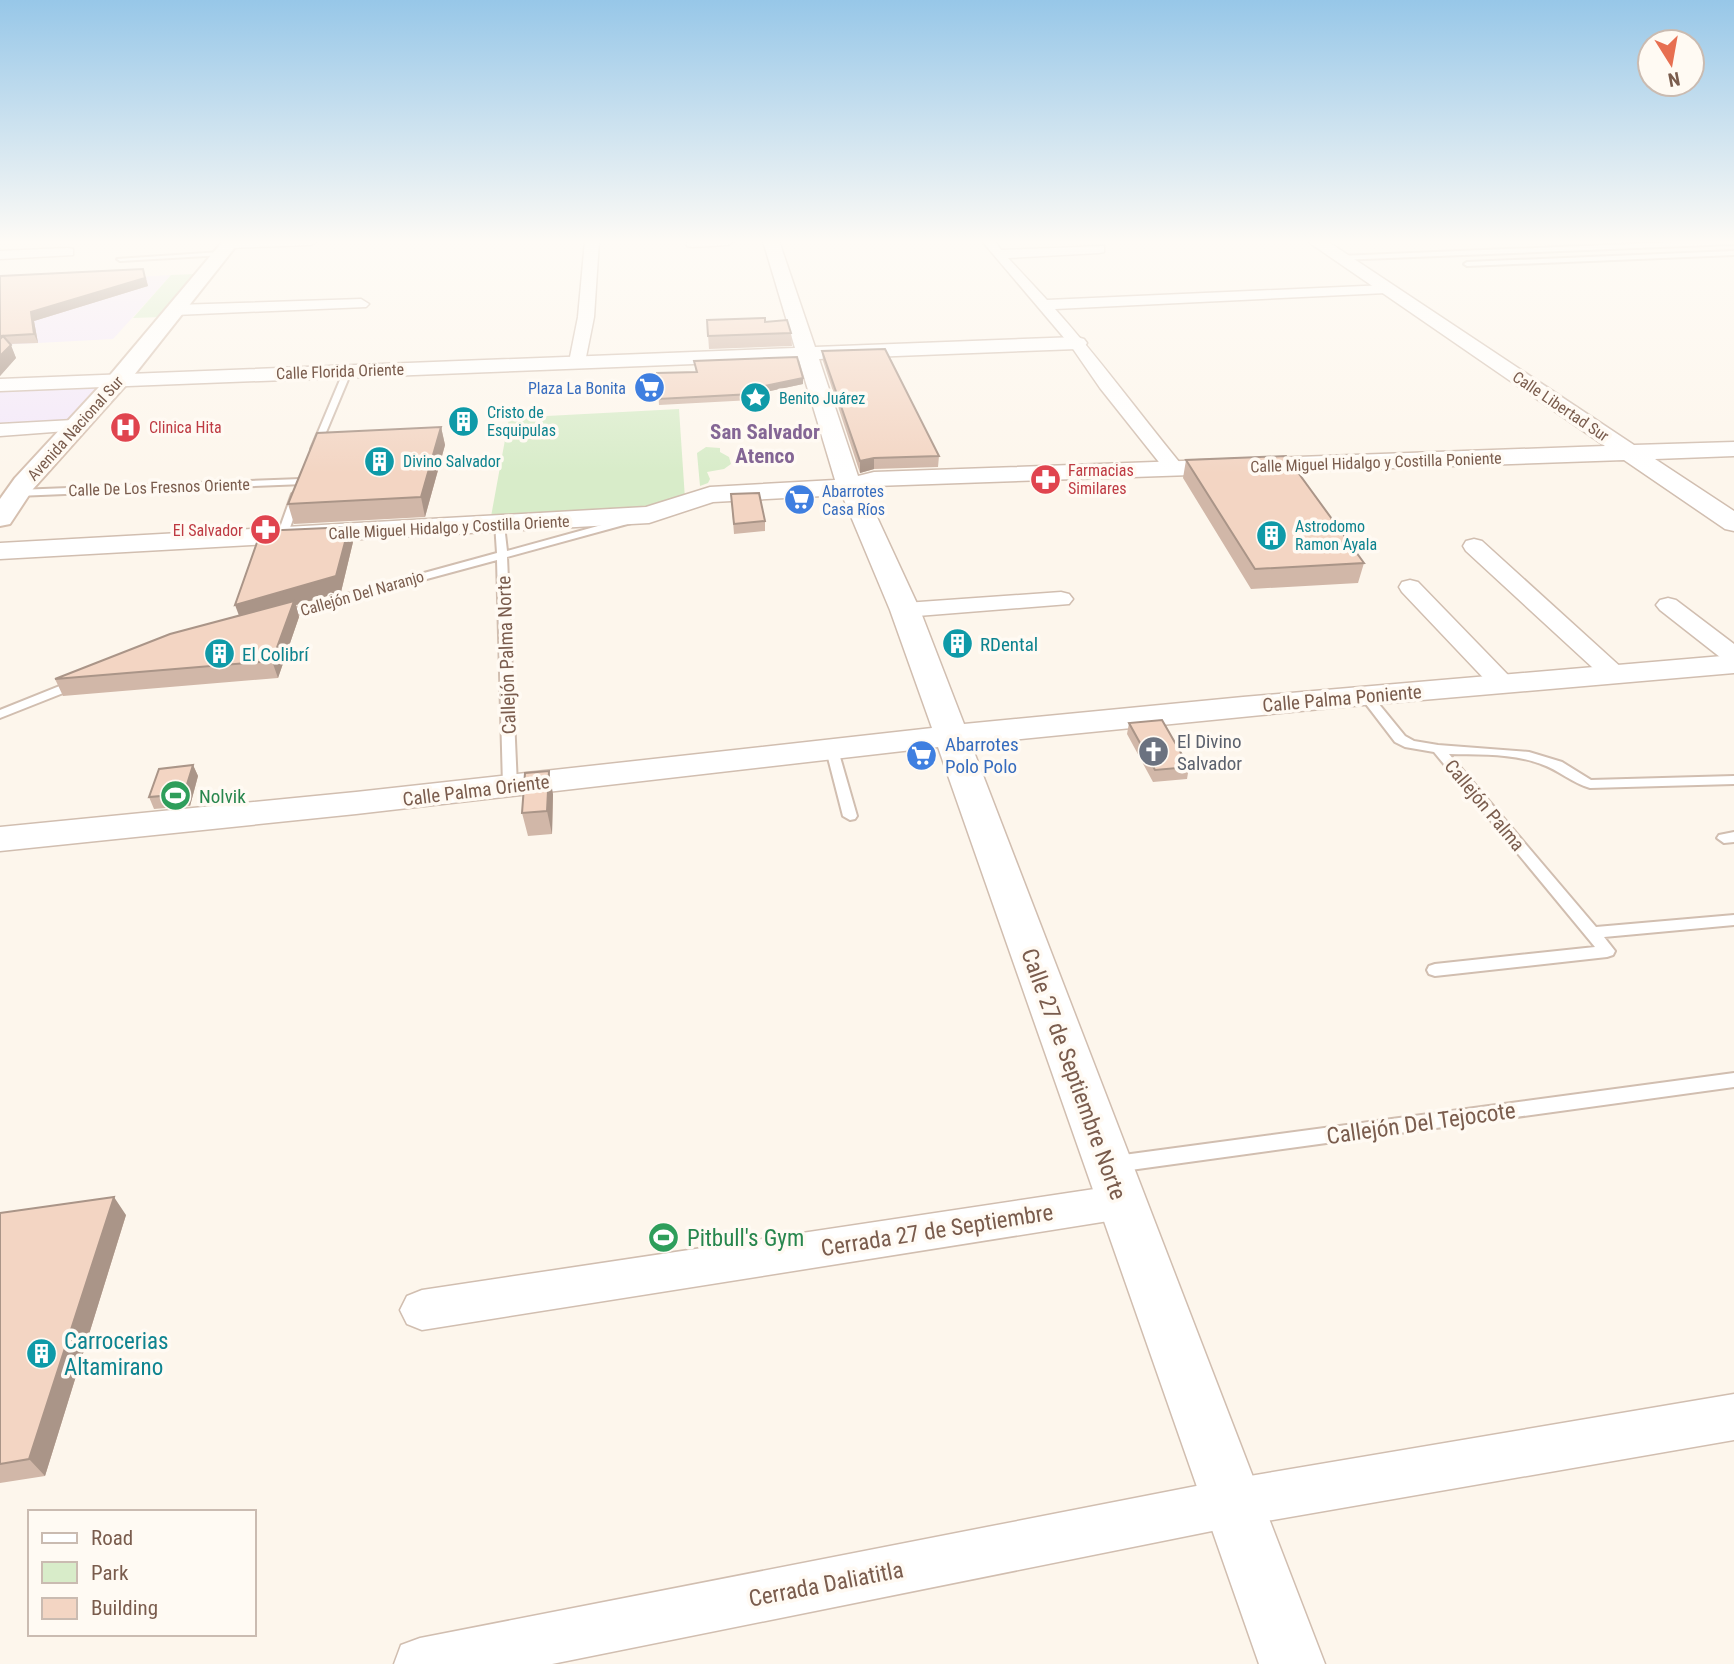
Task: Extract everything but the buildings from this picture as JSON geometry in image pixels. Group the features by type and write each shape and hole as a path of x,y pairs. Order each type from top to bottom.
{"main road":[{"name":"Avenida Nacional Sur","path":"0,518 9,486 119,380 168,319"}],"street":[{"path":"577,362 586,319"},
{"name":"Calle 27 de Septiembre Norte","path":"794,319 845,474 905,610 1292,1664"},
{"path":"1057,319 1173,467"},
{"name":"Calle Libertad Sur","path":"1430,319 1734,523"},
{"name":"Calle Florida Oriente","path":"0,385 805,355 1077,342"},
{"path":"0,430 74,426"},
{"name":"Calle Miguel Hidalgo y Costilla Poniente","path":"852,485 874,479 1734,449"},
{"name":"Calle Miguel Hidalgo y Costilla Oriente","path":"0,551 649,515 710,495 852,485"},
{"path":"1474,546 1614,674"},
{"path":"1410,587 1502,683"},
{"path":"905,610 1061,598"},
{"path":"1668,605 1734,656"},
{"name":"Calle Palma Poniente","path":"951,736 1365,695 1734,664"},
{"name":"Calle Palma Oriente","path":"0,839 411,798 951,736"},
{"name":"Cerrada 27 de Septiembre","path":"422,1310 1114,1184"},
{"name":"Cerrada Daliatitla","path":"420,1664 1232,1503 1734,1417"}],"lane":[{"path":"312,457 348,370"},
{"path":"282,536 306,469"},
{"name":"Calle De Los Fresnos Oriente","path":"9,486 301,482"},
{"name":"Callejón Del Naranjo","path":"264,620 649,515"},
{"name":"Callejón Palma Norte","path":"499,525 510,786"},
{"path":"0,714 89,678"},
{"name":"Callejón Palma","path":"1365,695 1400,738 1410,744 1438,749 1593,933"},
{"path":"1438,749 1522,756 1558,765 1579,780 1590,784 1734,780"},
{"path":"832,750 850,816"},
{"path":"1593,933 1734,920"},
{"path":"1435,970 1606,951 1593,933"},
{"name":"Callejón Del Tejocote","path":"1114,1184 1734,1080"}],"shaded area":[{"path":"0,319 131,319 113,339 0,345"},
{"path":"105,384 72,421 0,424 0,388"}],"green space":[{"path":"679,409 685,499 646,512 490,522 509,418"},
{"path":"706,447 720,448 720,452 729,457 731,464 724,469 707,472 710,479 708,483 700,486 697,453"}],"place":[{"name":"Plaza La Bonita","path":"649,388"},
{"name":"Benito Juárez","path":"756,398"},
{"name":"Cristo de Esquipulas","path":"464,421"},
{"name":"Clinica Hita","path":"126,427"},
{"name":"Divino Salvador","path":"380,461"},
{"name":"Farmacias Similares","path":"1045,479"},
{"name":"Abarrotes Casa Ríos","path":"799,500"},
{"name":"El Salvador","path":"266,530"},
{"name":"Astrodomo Ramon Ayala","path":"1272,535"},
{"name":"RDental","path":"957,644"},
{"name":"El Colibrí","path":"219,654"},
{"name":"El Divino Salvador","path":"1154,752"},
{"name":"Abarrotes Polo Polo","path":"922,755"},
{"name":"Nolvik","path":"176,796"},
{"name":"Pitbull's Gym","path":"664,1238"},
{"name":"Carrocerias Altamirano","path":"41,1354"}],"district":[{"name":"San Salvador Atenco","path":"765,444"}]}
